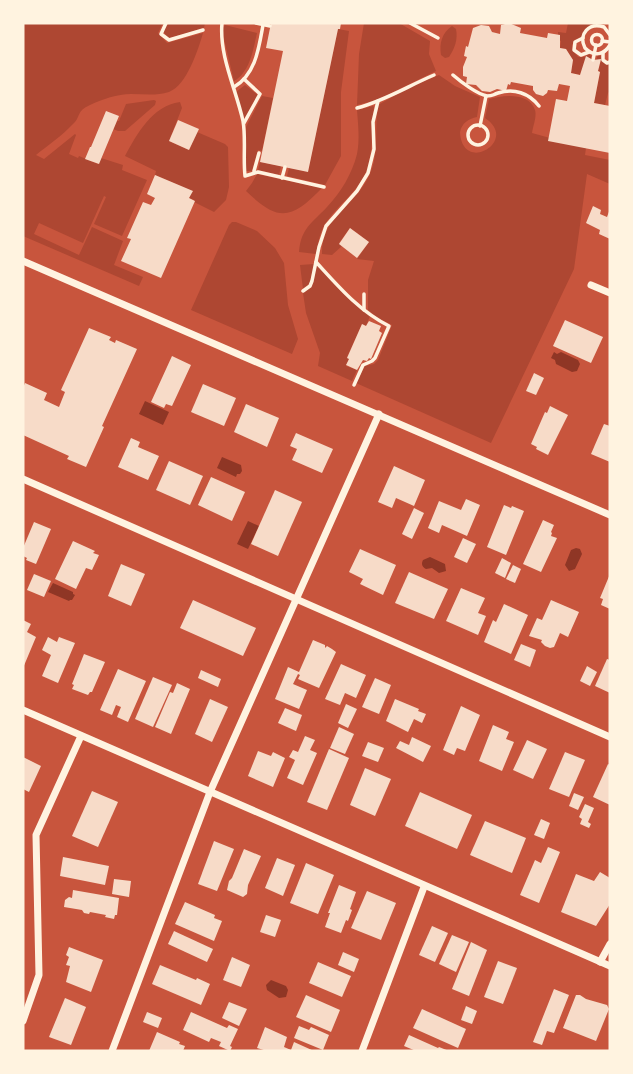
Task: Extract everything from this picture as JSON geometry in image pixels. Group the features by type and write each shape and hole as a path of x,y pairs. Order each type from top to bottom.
{"street":[{"path":"23,261 610,515"},
{"path":"591,285 610,293"},
{"path":"112,1051 210,792 379,414"},
{"path":"23,480 610,737"},
{"path":"23,710 610,966"},
{"path":"23,1021 38,975 36,835 81,736"},
{"path":"362,1051 424,887"},
{"path":"600,962 610,944"}],"path":[{"path":"166,23 161,34 169,40 203,30"},
{"path":"222,23 222,39 243,125 245,176 254,173 324,187"},
{"path":"256,23 271,26"},
{"path":"410,23 438,38"},
{"path":"592,39 598,34 600,24"},
{"path":"600,24 610,35"},
{"path":"600,24 586,30 583,44 594,54 607,51"},
{"path":"233,87 244,79 255,59 263,25"},
{"path":"598,34 602,41 610,44 602,57 603,61 610,62"},
{"path":"589,52 581,55 574,50 575,42 583,38 592,39"},
{"path":"592,39 596,45"},
{"path":"596,45 602,41"},
{"path":"593,60 596,45"},
{"path":"356,108 378,102 434,75"},
{"path":"453,75 486,96 519,92 539,106"},
{"path":"243,125 260,94 244,79"},
{"path":"480,126 486,96"},
{"path":"303,291 312,281 326,226 357,191 368,173 374,149 373,122 378,102"},
{"path":"480,126 486,130 487,139 480,145 469,140 468,133 471,128 480,126"},
{"path":"254,173 259,153"},
{"path":"282,178 285,167"},
{"path":"316,262 345,294 389,326 375,358 363,365 354,385"},
{"path":"364,295 364,310"}],"shaded area":[{"path":"23,23 163,23 158,33 167,43 203,33 191,66 175,88 159,94 115,96 90,105 69,128 36,155 44,159 75,134 69,154 98,164 101,158 123,165 122,170 147,180 122,236 94,224 106,197 104,196 83,243 39,223 34,234 79,255 92,227 123,241 114,265 143,277 139,286 23,236"},
{"path":"169,23 205,23 204,28 168,38 163,31"},
{"path":"364,23 399,23 430,41 429,54 436,71 377,100 357,105 359,54"},
{"path":"568,23 598,23 586,28 572,45 578,57 589,54 591,56 591,59 587,57 580,75 571,73 573,60 566,49 560,48 558,32 566,33"},
{"path":"225,25 257,33 247,66 234,81 223,35"},
{"path":"452,26 456,29 456,43 449,57 445,58 441,55 441,42"},
{"path":"338,29 349,31 341,92 341,156 325,185 287,176 289,168 308,171"},
{"path":"598,55 604,63 610,64 610,91 605,105 594,103 601,60 596,60"},
{"path":"439,75 455,86 480,97 477,117 466,122 460,132 463,145 470,151 478,153 486,150 493,144 496,136 494,127 485,118 489,99 515,96 527,100 535,110 532,133 586,148 585,155 610,160 610,184 587,174 574,269 491,443 356,383 365,366 378,360 392,325 368,310 368,280 374,261 357,259 369,242 350,228 339,243 342,246 332,255 322,254 327,230 369,176 376,150 378,105"},
{"path":"245,85 258,95 244,119 236,92"},
{"path":"262,96 273,98 262,151 258,150 252,171 246,171 246,127"},
{"path":"154,100 155,105 125,131 113,129 126,104"},
{"path":"180,102 182,108 169,141 189,150 197,132 228,147 229,187 226,200 214,212 189,198 192,191 155,175 156,171 125,156 140,130 153,115"},
{"path":"373,106 370,156 362,180 323,228 316,254 299,252 305,231 337,195 352,169 358,143 357,110"},
{"path":"260,162 281,166 279,175 258,170"},
{"path":"257,174 322,188 293,211 277,212 246,191"},
{"path":"232,222 257,231 275,248 284,263 288,305 298,339 292,354 191,310"},
{"path":"314,264 310,283 303,289 300,265"},
{"path":"317,265 343,293 370,316 366,326 362,324 347,357 349,359 346,366 357,370 352,381 318,366 320,353 306,313 303,293 311,287"},
{"path":"554,352 561,352 578,360 580,364 577,371 572,372 556,364 551,358"},
{"path":"145,401 169,412 163,425 139,414"},
{"path":"222,457 241,465 240,474 236,477 217,468"},
{"path":"248,521 259,526 248,549 237,544"},
{"path":"580,549 582,554 575,569 569,571 565,565 571,550"},
{"path":"430,557 445,564 446,571 439,573 432,568 426,569 422,564 423,560"},
{"path":"53,583 73,592 75,595 72,600 48,592"},
{"path":"271,980 286,986 286,997 279,998 267,990 266,985"}],"building":[{"path":"271,23 341,23 308,172 260,162 283,51 266,48"},
{"path":"509,23 521,28 520,33 547,38 548,33 560,35 560,48 566,49 573,60 571,73 580,75 586,56 593,60 601,59 594,103 610,106 610,153 548,141 556,99 567,101 570,86 559,84 557,91 548,90 543,96 536,94 533,86 511,82 506,91 497,89 490,92 482,91 476,85 466,84 467,77 463,76 463,67 467,57 464,56 473,28 489,26 492,32 500,34 501,25"},
{"path":"106,111 119,116 99,164 85,159"},
{"path":"178,120 199,129 189,150 169,141"},
{"path":"155,175 193,191 189,198 195,201 161,278 121,261 131,239 127,238 143,202 151,205 155,198 147,194"},
{"path":"593,206 607,217 610,209 610,239 586,223"},
{"path":"350,228 369,242 357,258 339,244"},
{"path":"565,320 603,337 591,363 553,346"},
{"path":"369,321 381,326 379,331 382,333 371,359 363,360 357,370 346,365 349,359 347,358 362,324 366,326"},
{"path":"89,328 111,337 109,340 115,343 116,340 137,349 86,467 67,459 69,456 23,435 23,388 25,383 47,393 44,400 59,407 65,392 61,390"},
{"path":"172,356 191,365 172,406 166,404 164,408 151,402"},
{"path":"534,373 544,378 536,395 526,391"},
{"path":"203,384 236,398 224,426 191,412"},
{"path":"246,404 279,418 267,447 234,432"},
{"path":"550,406 568,415 548,455 531,444"},
{"path":"604,424 610,426 610,462 591,454"},
{"path":"296,433 333,449 322,473 292,460 297,449 290,446"},
{"path":"131,438 140,442 138,447 159,456 148,480 118,467"},
{"path":"169,461 203,476 190,505 156,490"},
{"path":"394,466 425,480 414,506 396,498 392,508 378,502"},
{"path":"211,477 245,492 232,521 198,505"},
{"path":"275,490 302,502 278,556 251,544"},
{"path":"466,499 480,505 467,536 442,525 439,533 428,528 439,501 461,510"},
{"path":"504,505 524,511 506,555 487,547"},
{"path":"414,508 424,513 412,539 402,534"},
{"path":"543,520 554,525 551,536 557,538 541,572 523,564"},
{"path":"34,522 51,529 36,564 23,556 23,548"},
{"path":"463,538 476,544 467,563 454,557"},
{"path":"73,541 99,555 92,570 86,568 76,589 55,579"},
{"path":"360,549 396,565 383,595 360,584 363,579 349,572"},
{"path":"502,558 511,563 505,578 495,573"},
{"path":"121,564 145,574 131,606 108,596"},
{"path":"513,565 521,569 515,583 506,579"},
{"path":"409,572 448,589 434,619 395,603"},
{"path":"34,574 51,581 44,597 27,590"},
{"path":"610,574 610,609 601,605 603,599 600,598"},
{"path":"461,588 485,598 478,613 486,616 478,635 446,621"},
{"path":"193,600 256,628 243,656 180,628"},
{"path":"551,600 579,612 568,637 560,633 554,647 550,648 541,642 542,640 529,636 537,618 542,620"},
{"path":"504,604 528,615 511,654 484,642 493,620 496,622"},
{"path":"23,620 31,624 27,632 36,637 23,668"},
{"path":"48,637 57,642 59,637 75,643 58,683 42,676 51,655 42,650"},
{"path":"313,640 336,652 319,688 298,679 298,674 293,684 307,690 299,709 275,699 288,667 299,672"},
{"path":"521,644 536,650 530,667 514,660"},
{"path":"84,654 105,662 92,692 88,695 72,689"},
{"path":"607,659 610,660 610,693 595,686"},
{"path":"341,664 366,675 356,698 345,693 340,705 325,699"},
{"path":"587,666 597,672 590,686 580,681"},
{"path":"118,669 146,681 128,722 117,717 121,707 116,705 112,715 100,710"},
{"path":"201,670 221,679 218,687 198,678"},
{"path":"153,677 172,685 153,727 135,719"},
{"path":"375,678 391,685 379,714 362,707"},
{"path":"177,683 190,689 171,734 155,727 170,692 173,693"},
{"path":"210,699 228,707 212,742 195,734"},
{"path":"395,699 426,714 422,723 414,719 408,732 386,721"},
{"path":"346,704 357,709 348,728 338,723"},
{"path":"461,706 480,715 465,751 457,748 454,755 443,750"},
{"path":"285,708 302,715 296,731 278,723"},
{"path":"493,725 509,732 506,739 514,742 502,771 479,761"},
{"path":"339,727 354,734 345,754 330,748"},
{"path":"305,736 315,740 310,750 317,753 303,785 287,778 295,760 289,757 293,750 298,752"},
{"path":"412,737 431,746 423,762 396,748 400,741 409,745"},
{"path":"527,740 547,749 533,779 513,770"},
{"path":"368,742 384,748 378,762 362,756"},
{"path":"329,749 349,758 327,810 307,802"},
{"path":"258,751 271,756 273,752 285,758 273,787 248,776"},
{"path":"565,752 585,760 569,797 549,789"},
{"path":"23,757 41,766 29,792 23,789"},
{"path":"608,764 610,765 610,805 593,797"},
{"path":"365,768 391,779 375,816 350,805"},
{"path":"92,791 118,802 98,847 72,836"},
{"path":"420,792 472,815 457,849 405,826"},
{"path":"574,793 584,797 578,810 569,806"},
{"path":"585,804 594,808 588,822 591,824 589,828 580,824 582,819 579,817"},
{"path":"541,819 550,823 544,839 534,835"},
{"path":"485,821 526,838 512,873 470,855"},
{"path":"214,841 234,849 217,891 198,884"},
{"path":"548,847 560,852 539,903 520,895 535,860 541,863"},
{"path":"244,849 261,856 248,885 247,894 243,897 227,890"},
{"path":"63,857 109,866 105,885 60,876"},
{"path":"277,858 295,865 283,896 265,888"},
{"path":"306,863 334,875 318,914 290,903"},
{"path":"600,872 610,878 610,904 596,926 561,912 576,874 594,881"},
{"path":"114,879 131,881 129,897 112,894"},
{"path":"339,885 356,892 348,921 346,920 341,933 325,927"},
{"path":"73,890 119,898 117,915 114,919 64,907 65,900 72,898"},
{"path":"367,891 396,903 381,940 351,928"},
{"path":"185,902 215,915 214,918 222,921 214,941 175,924"},
{"path":"266,915 281,920 275,937 260,932"},
{"path":"432,926 448,933 435,962 419,955"},
{"path":"174,931 213,949 207,962 168,944"},
{"path":"452,935 469,942 456,972 439,964"},
{"path":"471,942 487,950 469,996 452,989"},
{"path":"69,947 103,960 91,992 66,982 70,966 66,965"},
{"path":"343,952 359,959 354,972 338,965"},
{"path":"232,957 250,965 241,987 223,980"},
{"path":"498,961 517,968 503,1004 484,997"},
{"path":"318,962 351,976 342,997 309,983"},
{"path":"160,965 210,984 201,1005 152,984"},
{"path":"554,989 569,995 554,1033 547,1031 542,1045 533,1042"},
{"path":"306,995 340,1010 331,1032 296,1017"},
{"path":"576,995 607,1005 609,1009 596,1041 563,1028"},
{"path":"65,998 86,1007 71,1045 49,1037"},
{"path":"229,1002 247,1009 239,1026 222,1018"},
{"path":"466,1006 477,1011 472,1024 461,1020"},
{"path":"422,1009 466,1029 458,1048 413,1028"},
{"path":"147,1012 162,1018 158,1028 143,1022"},
{"path":"191,1012 227,1028 229,1025 238,1029 230,1051 219,1046 221,1042 211,1038 209,1042 183,1030"},
{"path":"299,1026 309,1030 311,1027 329,1035 323,1050 294,1038"},
{"path":"265,1027 287,1037 284,1047 291,1050 294,1042 314,1051 267,1051 257,1048"},
{"path":"157,1032 180,1042 179,1044 185,1046 183,1051 149,1051"},
{"path":"409,1035 449,1051 416,1051 404,1046"}]}
